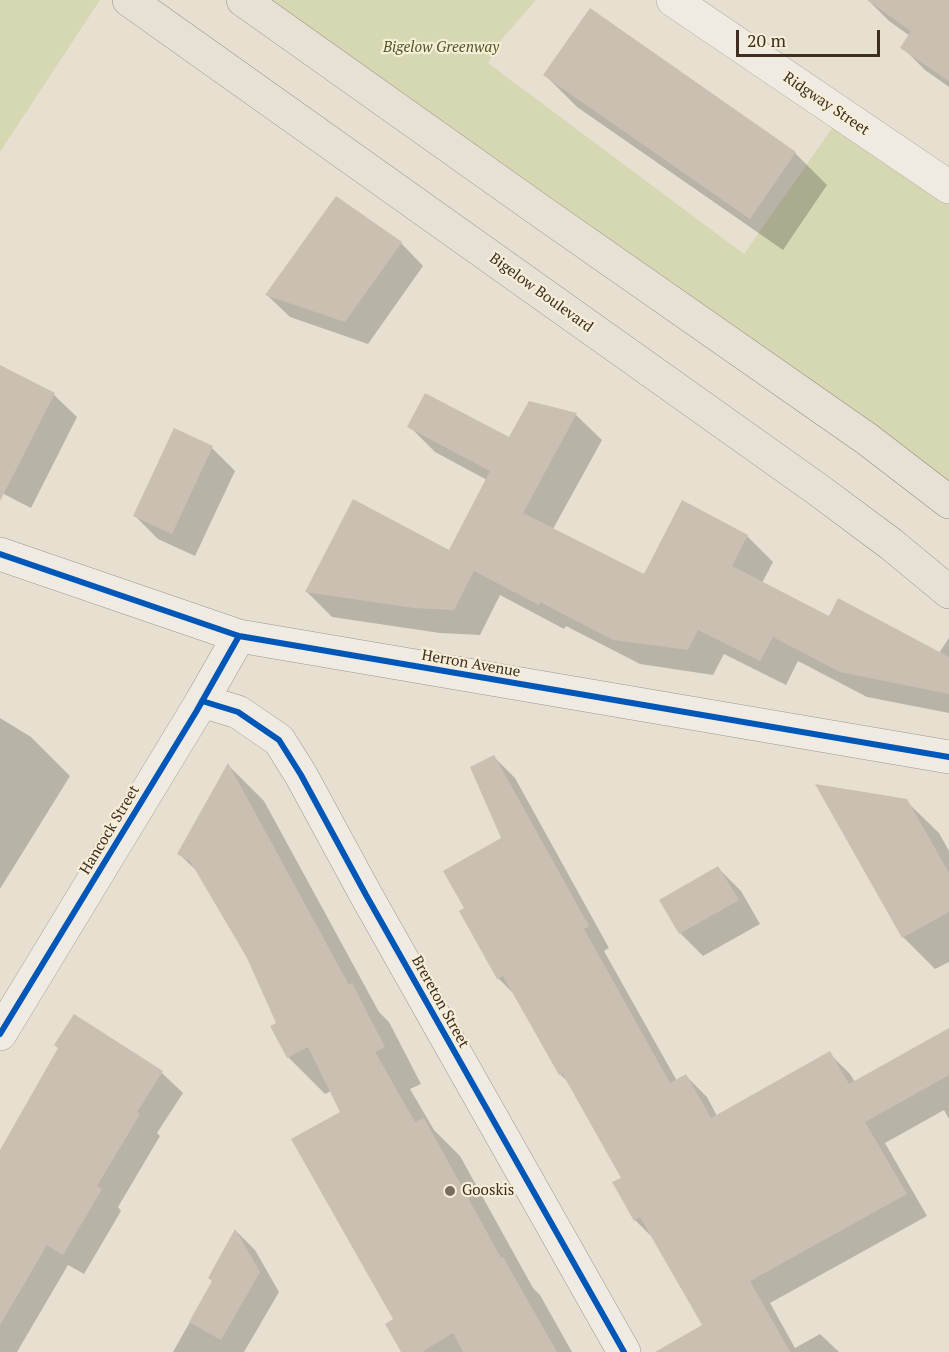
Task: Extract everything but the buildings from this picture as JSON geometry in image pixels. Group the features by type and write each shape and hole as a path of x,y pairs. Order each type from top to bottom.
{"main road":[{"name":"Bigelow Boulevard","path":"129,0 817,489 891,544 949,592"},
{"path":"243,0 867,439 949,501"}],"street":[{"name":"Ridgway Street","path":"672,0 949,188"},
{"name":"Herron Avenue","path":"0,554 238,636 949,757"},
{"name":"Hancock Street","path":"0,1034 202,701 238,636"},
{"name":"Brereton Street","path":"202,701 238,712 279,740 301,775 366,895 624,1352"}],"green space":[{"path":"0,0 100,0 0,152"},
{"name":"Bigelow Greenway","path":"243,0 536,0 501,40 488,63 744,254 842,114 949,187 949,502"}],"cycle path":[{"path":"0,554 239,636 949,757"},
{"path":"0,1034 196,712 239,636"},
{"path":"202,701 238,712 279,740 301,775 366,895 624,1352"}],"place":[{"name":"Gooskis","path":"450,1191"}]}
